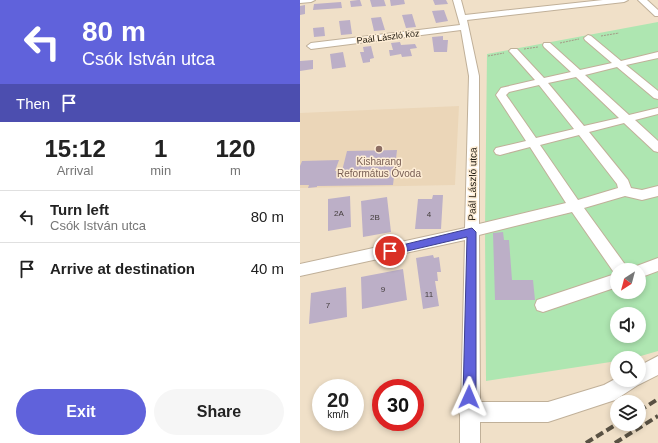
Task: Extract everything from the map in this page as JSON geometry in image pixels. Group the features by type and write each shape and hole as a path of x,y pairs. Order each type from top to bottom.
{"street":[{"path":"300,1 311,0"},
{"name":"Paál László utca","path":"457,0 464,23 474,76 469,412 470,443"},
{"name":"Paál László köz","path":"311,46 624,0"},
{"path":"642,0 658,14"},
{"path":"588,38 658,96"},
{"path":"547,45 658,148"},
{"path":"514,51 542,81 582,130 623,183 625,191"},
{"path":"615,263 501,95 505,90 658,55"},
{"path":"500,151 658,110"},
{"path":"300,270 434,242 575,206 625,191 642,195 658,191"},
{"path":"646,269 658,264"},
{"path":"543,305 610,282"},
{"path":"646,372 658,365"},
{"path":"469,412 548,412 608,393 619,387"}],"shaded area":[{"name":"Kisharang Református Óvoda","path":"459,106 455,185 300,188 300,113"}],"green space":[{"path":"658,22 658,351 646,354 646,351 610,351 610,362 486,381 485,228 487,54"}],"building":[{"path":"360,0 362,6 351,7 350,1"},
{"path":"370,0 384,0 386,6 372,7"},
{"path":"390,0 404,0 405,4 391,6"},
{"path":"433,0 446,0 448,4 435,5"},
{"path":"341,2 342,8 313,10 314,4"},
{"path":"305,5 305,14 300,15 300,6"},
{"path":"444,10 448,21 436,23 432,11"},
{"path":"412,14 416,27 406,28 402,15"},
{"path":"381,17 385,30 374,31 371,18"},
{"path":"350,20 352,34 341,35 339,21"},
{"path":"324,27 325,36 314,37 313,28"},
{"path":"443,36 443,40 448,40 447,52 434,52 432,37"},
{"path":"400,42 401,45 415,44 417,48 410,49 412,56 402,57 401,54 390,56 389,50 393,50 391,43"},
{"path":"371,46 374,58 370,59 370,62 363,63 360,52 364,52 363,47"},
{"path":"343,52 346,67 332,69 330,54"},
{"path":"313,60 313,69 300,71 300,61"},
{"path":"397,150 393,185 317,186 308,188 309,185 300,185 300,166 302,161 339,160 335,171 342,171 347,151"},
{"path":"433,195 443,195 441,229 415,229 418,199 432,199"},
{"path":"350,196 351,227 328,231 328,199"},
{"path":"387,197 391,232 363,237 361,201"},
{"path":"503,232 504,240 509,240 512,280 533,280 535,300 495,300 493,233"},
{"path":"433,255 434,258 439,257 441,272 437,272 438,281 435,281 439,306 423,309 416,258"},
{"path":"403,269 407,300 362,309 361,277"},
{"path":"346,287 347,317 309,324 311,293"}],"railway":[{"path":"646,407 658,399"},
{"path":"615,443 658,416"},
{"path":"586,443 610,428"}],"place":[{"name":"Kisharang Református Óvoda","path":"379,149"}],"route":[{"path":"390,251 462,236 472,232 469,397"}]}
